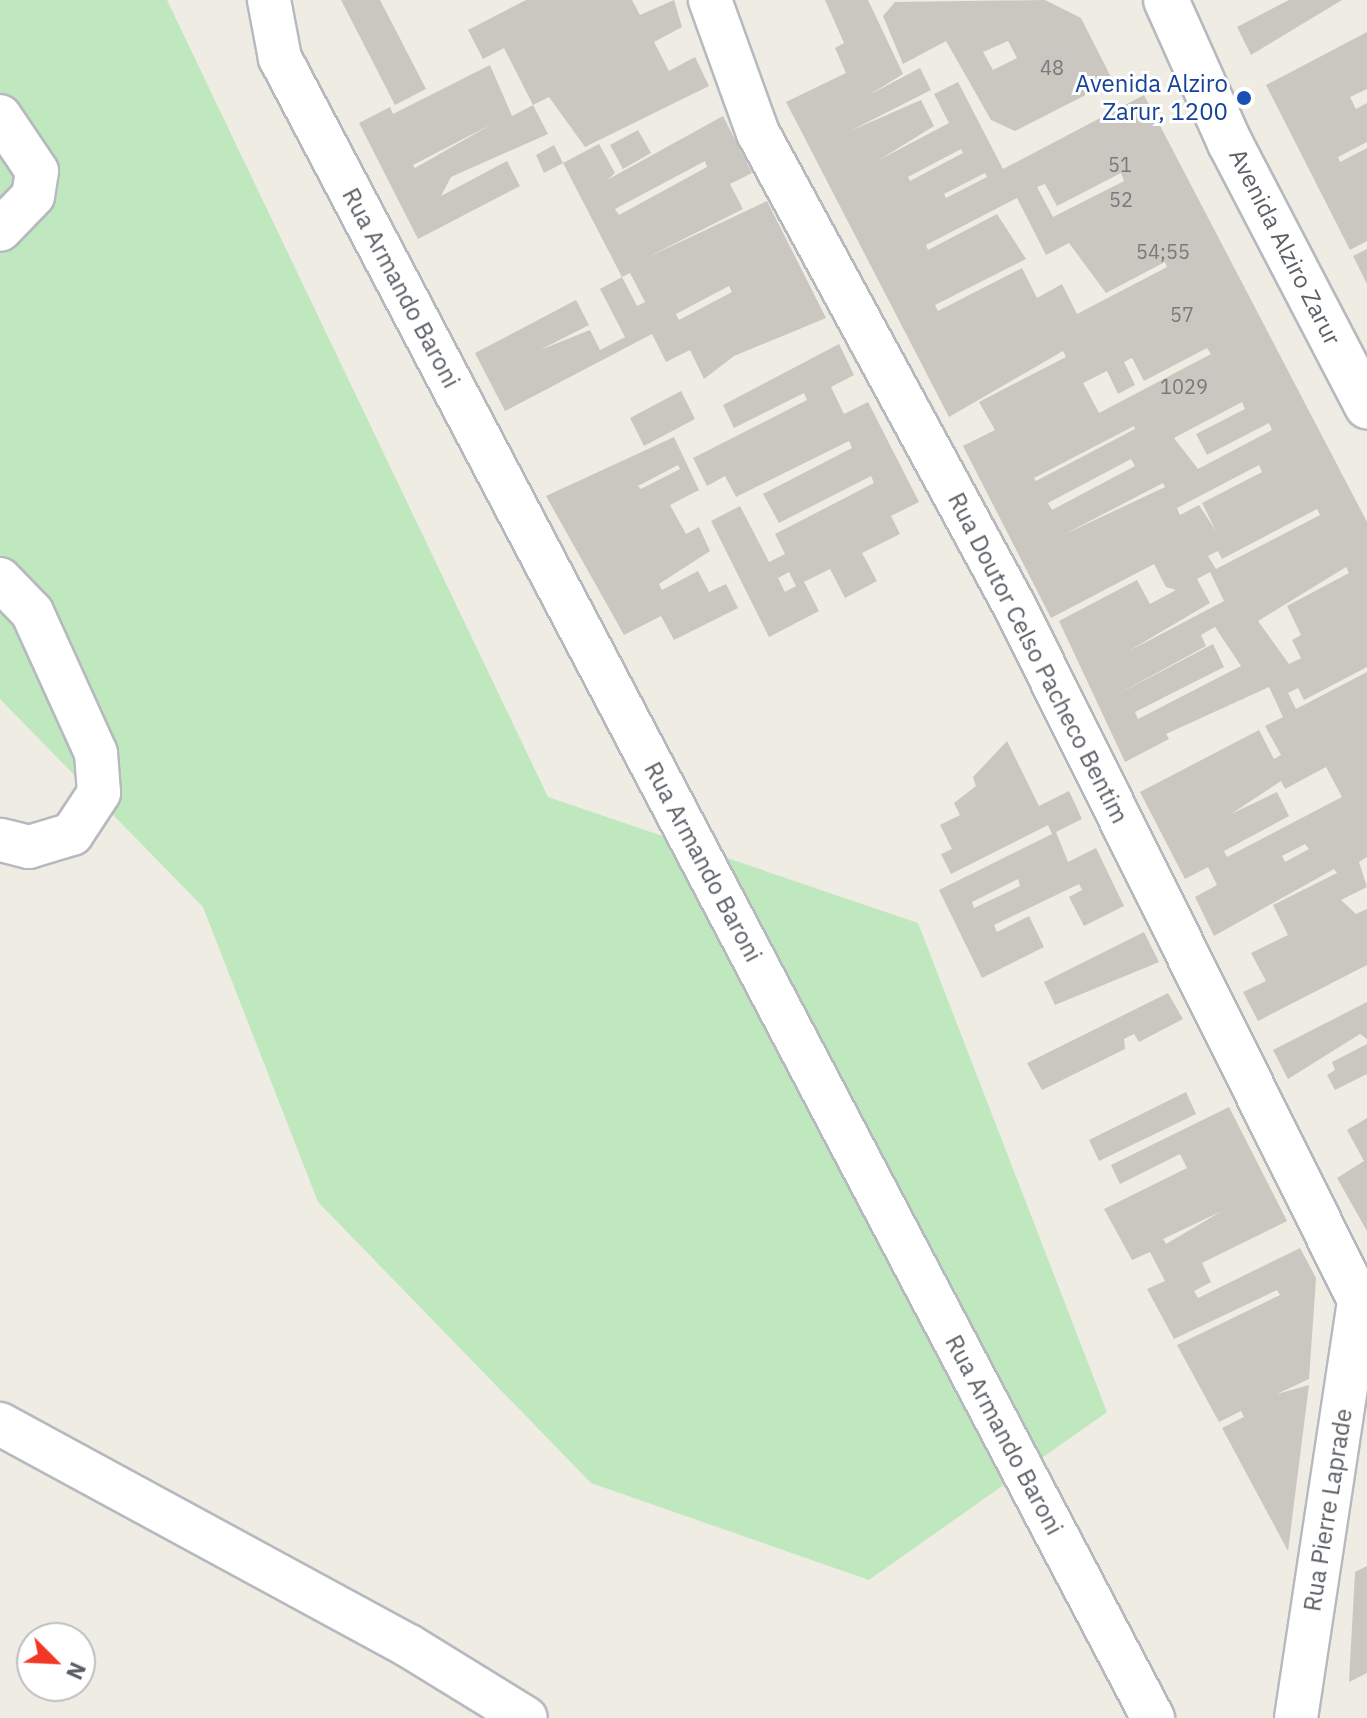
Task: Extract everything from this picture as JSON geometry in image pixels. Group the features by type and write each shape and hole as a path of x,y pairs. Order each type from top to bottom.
{"street":[{"name":"Rua Armando Baroni","path":"269,0 280,58 1153,1718"},
{"name":"Rua Doutor Celso Pacheco Bentim","path":"710,0 758,133 1015,607 1364,1306"},
{"name":"Avenida Alziro Zarur","path":"1166,0 1230,143 1367,406"},
{"path":"0,116 37,171 33,196 0,230"},
{"path":"0,579 32,612 96,753 99,793 72,834 29,847 0,840"},
{"name":"Rua Pierre Laprade","path":"1296,1718 1364,1306"},
{"path":"0,1424 526,1718"}],"green space":[{"path":"0,0 167,0 548,797 918,923 1107,1412 869,1580 591,1483 318,1202 203,907 0,699"}],"building":[{"path":"341,0 380,0 426,89 395,105"},
{"path":"526,0 632,0 640,15 674,0 682,27 654,42 669,71 695,57 709,86 585,147 549,97 533,105 504,48 483,59 468,30"},
{"path":"825,0 868,0 903,74 869,95 920,68 931,90 850,131 921,100 934,126 879,160 949,123 934,94 958,82 1003,169 1144,95 1367,522 1367,667 1304,700 1298,688 1288,693 1296,709 1367,672 1367,857 1359,862 1367,887 1341,900 1356,914 1367,909 1367,965 1258,1021 1243,992 1266,981 1251,953 1288,935 1273,905 1337,873 1334,869 1214,936 1195,897 1217,885 1208,867 1185,879 1140,792 1259,730 1274,759 1281,755 1265,726 1283,717 1269,687 1166,734 1169,739 1125,762 1059,621 1137,580 1150,604 1176,590 1166,587 1154,564 1051,618 963,446 995,430 979,402 1066,357 1063,351 949,417 786,102 846,73 835,48 844,43","holes":["961,149 963,153 910,181 908,177","985,173 987,177 946,198 944,194","1121,173 1124,181 1053,217 1037,187 1045,184 1057,206","1017,198 1046,255 1069,243 1106,293 1165,262 1167,267 1077,314 1062,284 1037,298 1022,268 938,311 935,305 1026,259 997,214 928,250 926,245","1207,348 1211,354 1099,413 1083,383 1107,371 1118,394 1135,385 1124,362 1132,358 1144,381","1242,402 1245,409 1196,434 1207,455 1269,423 1272,430 1198,469 1174,438","1134,426 1135,429 1036,481 1034,478","1131,459 1135,466 1052,510 1048,503","1259,465 1262,472 1202,503 1216,531 1199,505 1180,515 1177,508","1163,483 1165,487 1063,535","1317,509 1320,515 1216,569 1208,556 1218,551 1222,559","1346,567 1349,573 1287,606 1301,635 1292,640 1301,658 1289,664 1258,621","1210,572 1224,601 1127,652 1210,603 1197,579","1215,627 1241,666 1138,719 1135,712 1224,667 1213,644 1111,698 1206,646 1201,635","1326,767 1342,797 1227,857 1224,851 1289,816 1277,792 1231,814 1281,781 1285,789","1305,844 1309,849 1285,862 1282,856"]},
{"path":"1045,0 1081,18 1113,81 1015,131 991,120 946,41 903,64 883,16 895,2","holes":["1008,41 1017,58 993,70 983,52"]},
{"path":"1289,0 1342,0 1251,55 1237,27"},
{"path":"1367,32 1367,89 1350,97 1356,109 1367,103 1367,142 1338,157 1340,162 1367,148 1367,241 1350,250 1266,85"},
{"path":"490,65 512,116 533,105 548,134 451,177 441,196 507,161 520,186 418,239 359,123 390,107 393,114","holes":["492,124 415,168 413,165"]},
{"path":"723,116 752,173 730,184 743,209 644,259 767,201 826,318 734,356 704,379 690,350 666,362 652,334 505,411 475,353 576,300 589,325 540,350 590,330 600,350 625,337 600,289 622,277 563,163 599,144 615,173 607,180","holes":["705,161 707,167 619,215 615,209","630,273 645,302 637,306 622,277","729,286 732,292 679,320 676,314"]},
{"path":"638,130 651,153 623,169 610,145"},
{"path":"554,145 563,163 544,173 536,155"},
{"path":"1367,249 1367,284 1353,256"},
{"path":"839,344 854,375 831,387 844,414 868,402 919,502 891,516 900,534 862,553 877,581 845,598 830,569 804,582 819,611 769,637 711,521 740,506 769,562 785,554 775,534 874,483 871,476 779,523 763,494 852,448 849,441 736,497 725,476 707,486 693,458 807,400 804,393 734,428 723,405","holes":["789,572 796,586 785,592 778,578"]},
{"path":"681,391 695,419 644,446 630,418"},
{"path":"674,437 699,490 670,505 686,534 699,527 710,551 659,584 662,590 698,571 709,592 726,584 738,608 674,640 661,616 624,635 546,496","holes":["678,465 680,469 641,489 638,486"]},
{"path":"1007,741 1039,806 1069,791 1082,819 1056,832 1068,862 1096,848 1124,906 1084,926 1069,897 1082,890 1079,884 994,925 997,932 1029,916 1044,947 982,978 939,890 1052,834 1048,825 951,874 941,854 952,849 940,825 960,815 954,803 976,786 973,777","holes":["1018,879 1020,886 974,908 972,902"]},
{"path":"1144,932 1159,962 1055,1005 1044,982"},
{"path":"1168,993 1183,1019 1139,1042 1134,1034 1124,1039 1125,1049 1042,1090 1027,1063"},
{"path":"1367,1002 1367,1039 1360,1034 1288,1079 1273,1050"},
{"path":"1367,1044 1367,1074 1335,1090 1327,1075 1335,1070 1332,1062"},
{"path":"1186,1092 1196,1114 1099,1161 1089,1140"},
{"path":"1229,1107 1287,1221 1202,1263 1211,1282 1194,1291 1198,1298 1300,1248 1316,1278 1309,1379 1277,1394 1309,1385 1288,1551 1222,1428 1244,1417 1241,1411 1219,1422 1177,1345 1280,1295 1277,1290 1174,1339 1147,1289 1165,1281 1150,1252 1132,1260 1104,1209 1187,1168 1180,1154 1120,1184 1111,1165","holes":["1222,1211 1166,1244 1163,1239"]},
{"path":"1367,1118 1367,1231 1337,1178 1364,1161 1347,1130"},
{"path":"1367,1566 1367,1673 1349,1682 1355,1572"}],"place":[{"name":"Avenida Alziro Zarur, 1200","path":"1244,98"}]}
